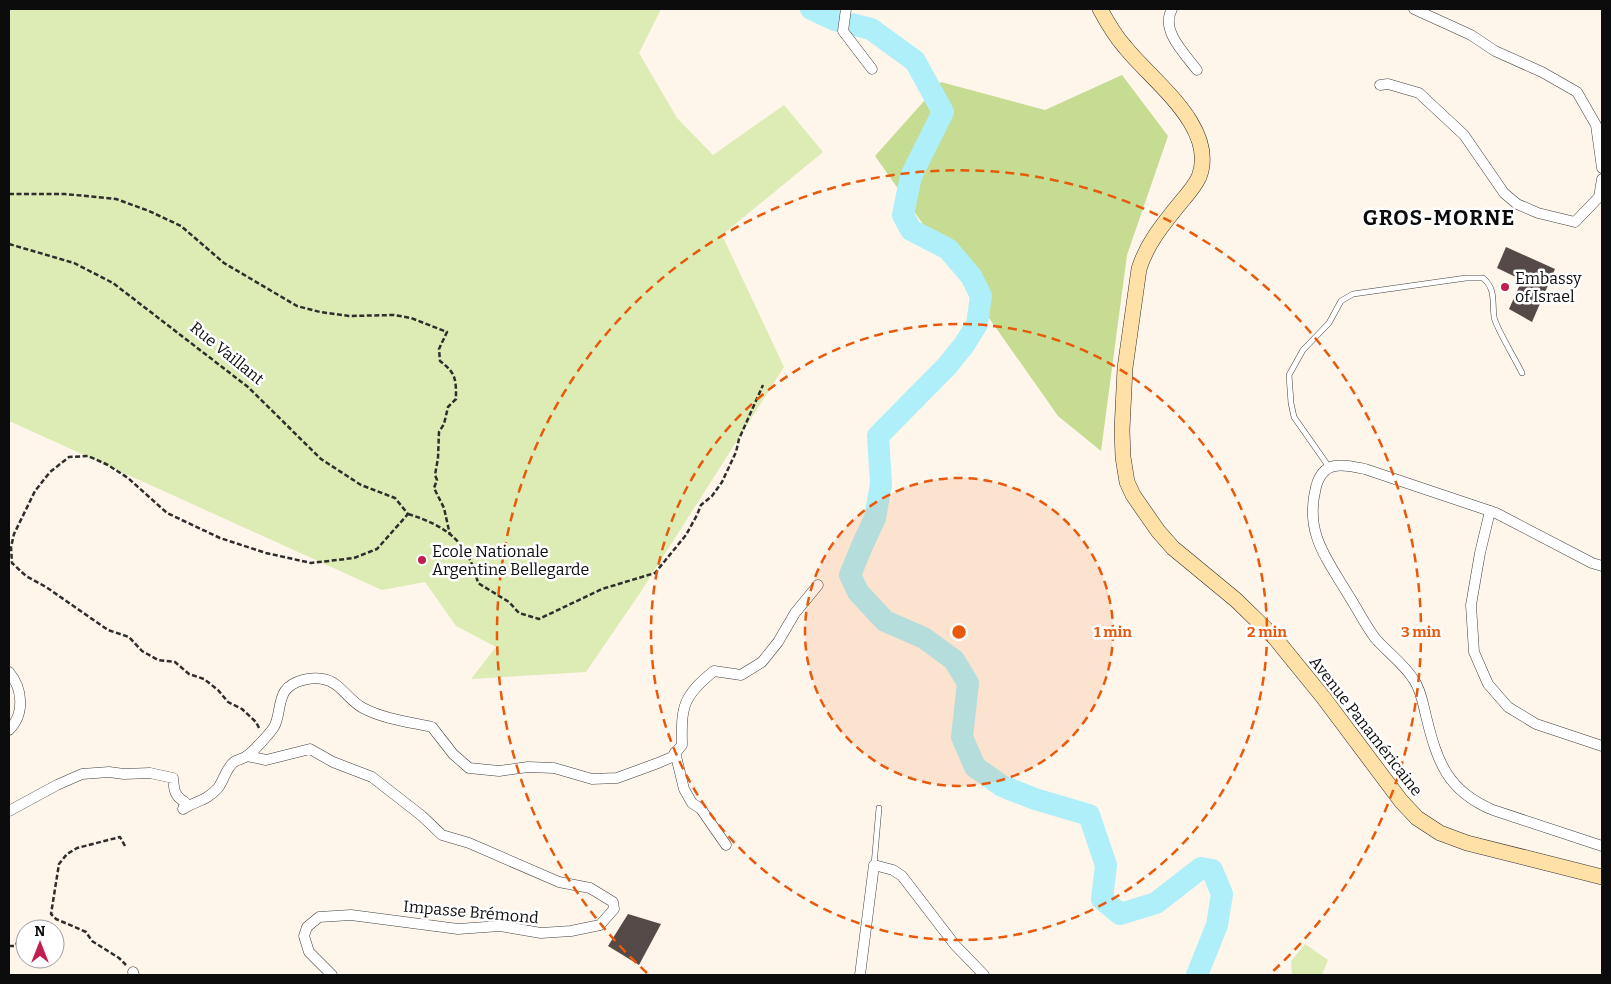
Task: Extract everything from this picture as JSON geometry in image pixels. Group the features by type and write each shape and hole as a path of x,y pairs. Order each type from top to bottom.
{"main road":[{"name":"Avenue Panaméricaine","path":"1100,9 1125,48 1191,122 1198,137 1202,158 1198,178 1151,240 1143,255 1139,269 1125,368 1122,430 1124,472 1133,495 1158,531 1173,548 1236,600 1275,638 1417,818 1440,833 1467,843 1602,877"}],"street":[{"path":"846,9 843,31 872,69"},
{"path":"1172,9 1168,17 1169,31 1197,70"},
{"path":"1414,9 1471,35 1495,51 1542,72 1577,92 1596,125 1602,168"},
{"path":"1380,85 1388,84 1419,93 1464,135 1504,193 1517,204 1538,213 1575,222 1599,197 1602,179"},
{"path":"1602,566 1592,563 1493,512 1365,468 1344,465 1328,467 1319,477 1314,497 1314,526 1319,546 1372,634 1416,682 1438,755 1453,783 1479,804 1493,810 1602,846"},
{"path":"1493,512 1480,553 1471,605 1474,652 1488,684 1508,707 1536,724 1602,746"},
{"path":"9,811 57,784 82,774 109,772 124,774 150,773 173,778 174,793 185,802 183,809 192,803 202,802 220,786 234,762 247,756 274,727 277,712 285,691 293,684 308,678 325,679 335,684 363,708 394,719 432,727 452,754 469,768 500,771 554,768 592,779 617,778 672,757 682,745 682,716 689,696 700,682 714,671 741,675 762,662 778,642 795,613 818,585"},
{"path":"9,672 20,692 20,710 14,725 9,730"},
{"name":"Impasse Brémond","path":"247,756 266,760 310,749 333,762 372,778 422,816 442,835 469,843 559,882 590,888 613,902 614,909 600,925 571,931 541,933 500,926 458,929 351,915 319,917 307,926 304,936 309,952 332,975"},
{"path":"675,752 684,789 692,804 701,809 726,845"},
{"path":"860,975 874,865 894,870 902,876 955,945 984,975"}],"lane":[{"path":"1328,467 1294,417 1291,403 1290,375 1303,350 1329,323 1341,301 1352,294 1466,278 1484,278 1490,284 1492,290 1495,320 1522,373"},
{"path":"874,865 879,808"}],"path":[{"path":"9,194 65,194 116,199 149,210 181,226 224,263 297,306 320,312 349,316 394,315 411,318 447,332 439,349 440,361 449,367 455,377 456,399 448,407 444,424 439,432 435,474 437,480 434,488 444,508 450,535"},
{"name":"Rue Vaillant","path":"9,244 74,263 113,283 248,387 320,459 361,485 395,498 408,514"},
{"path":"262,740 262,733 256,722 242,709 228,702 218,690 204,679 189,674 175,662 158,660 142,651 129,637 108,630 46,587 26,576 12,563 10,547 14,534 35,491 50,472 69,457 88,456 108,465 128,478 167,513 220,538 266,553 311,563 354,558 377,549 408,514 428,521 461,543 475,572 478,584 509,602 519,613 539,619 602,589 655,573 686,535 701,505 712,496 722,482 764,384"},
{"path":"118,958 92,941 86,932 56,919 52,914 59,864 67,854 77,848 120,837 125,846"}],"green space":[{"path":"9,9 661,9 639,53 677,118 713,155 784,105 823,152 722,235 784,367 640,593 586,672 471,679 496,647 456,626 425,582 382,590 9,421"},
{"path":"1122,75 1168,136 1127,255 1101,451 1058,416 875,156 941,82 1045,110"},
{"path":"1305,944 1328,960 1322,975 1292,975 1291,961"}],"building":[{"path":"1506,247 1555,269 1532,322 1509,309 1522,280 1497,268"},
{"path":"628,914 661,924 639,965 608,946"}],"waterway":[{"path":"811,9 835,20 871,29 915,61 943,112 911,176 903,215 911,230 948,249 971,276 981,296 977,324 964,345 947,366 878,436 881,484 875,518 850,575 858,592 885,621 924,638 954,660 968,683 962,737 975,767 1002,786 1035,799 1089,815 1106,865 1102,899 1120,914 1156,903 1201,868 1212,870 1222,894 1217,925 1197,975"}],"place":[{"name":"Embassy of Israel","path":"1505,287"},
{"name":"Ecole Nationale Argentine Bellegarde","path":"422,560"}],"district":[{"name":"GROS-MORNE","path":"1439,218"}]}
